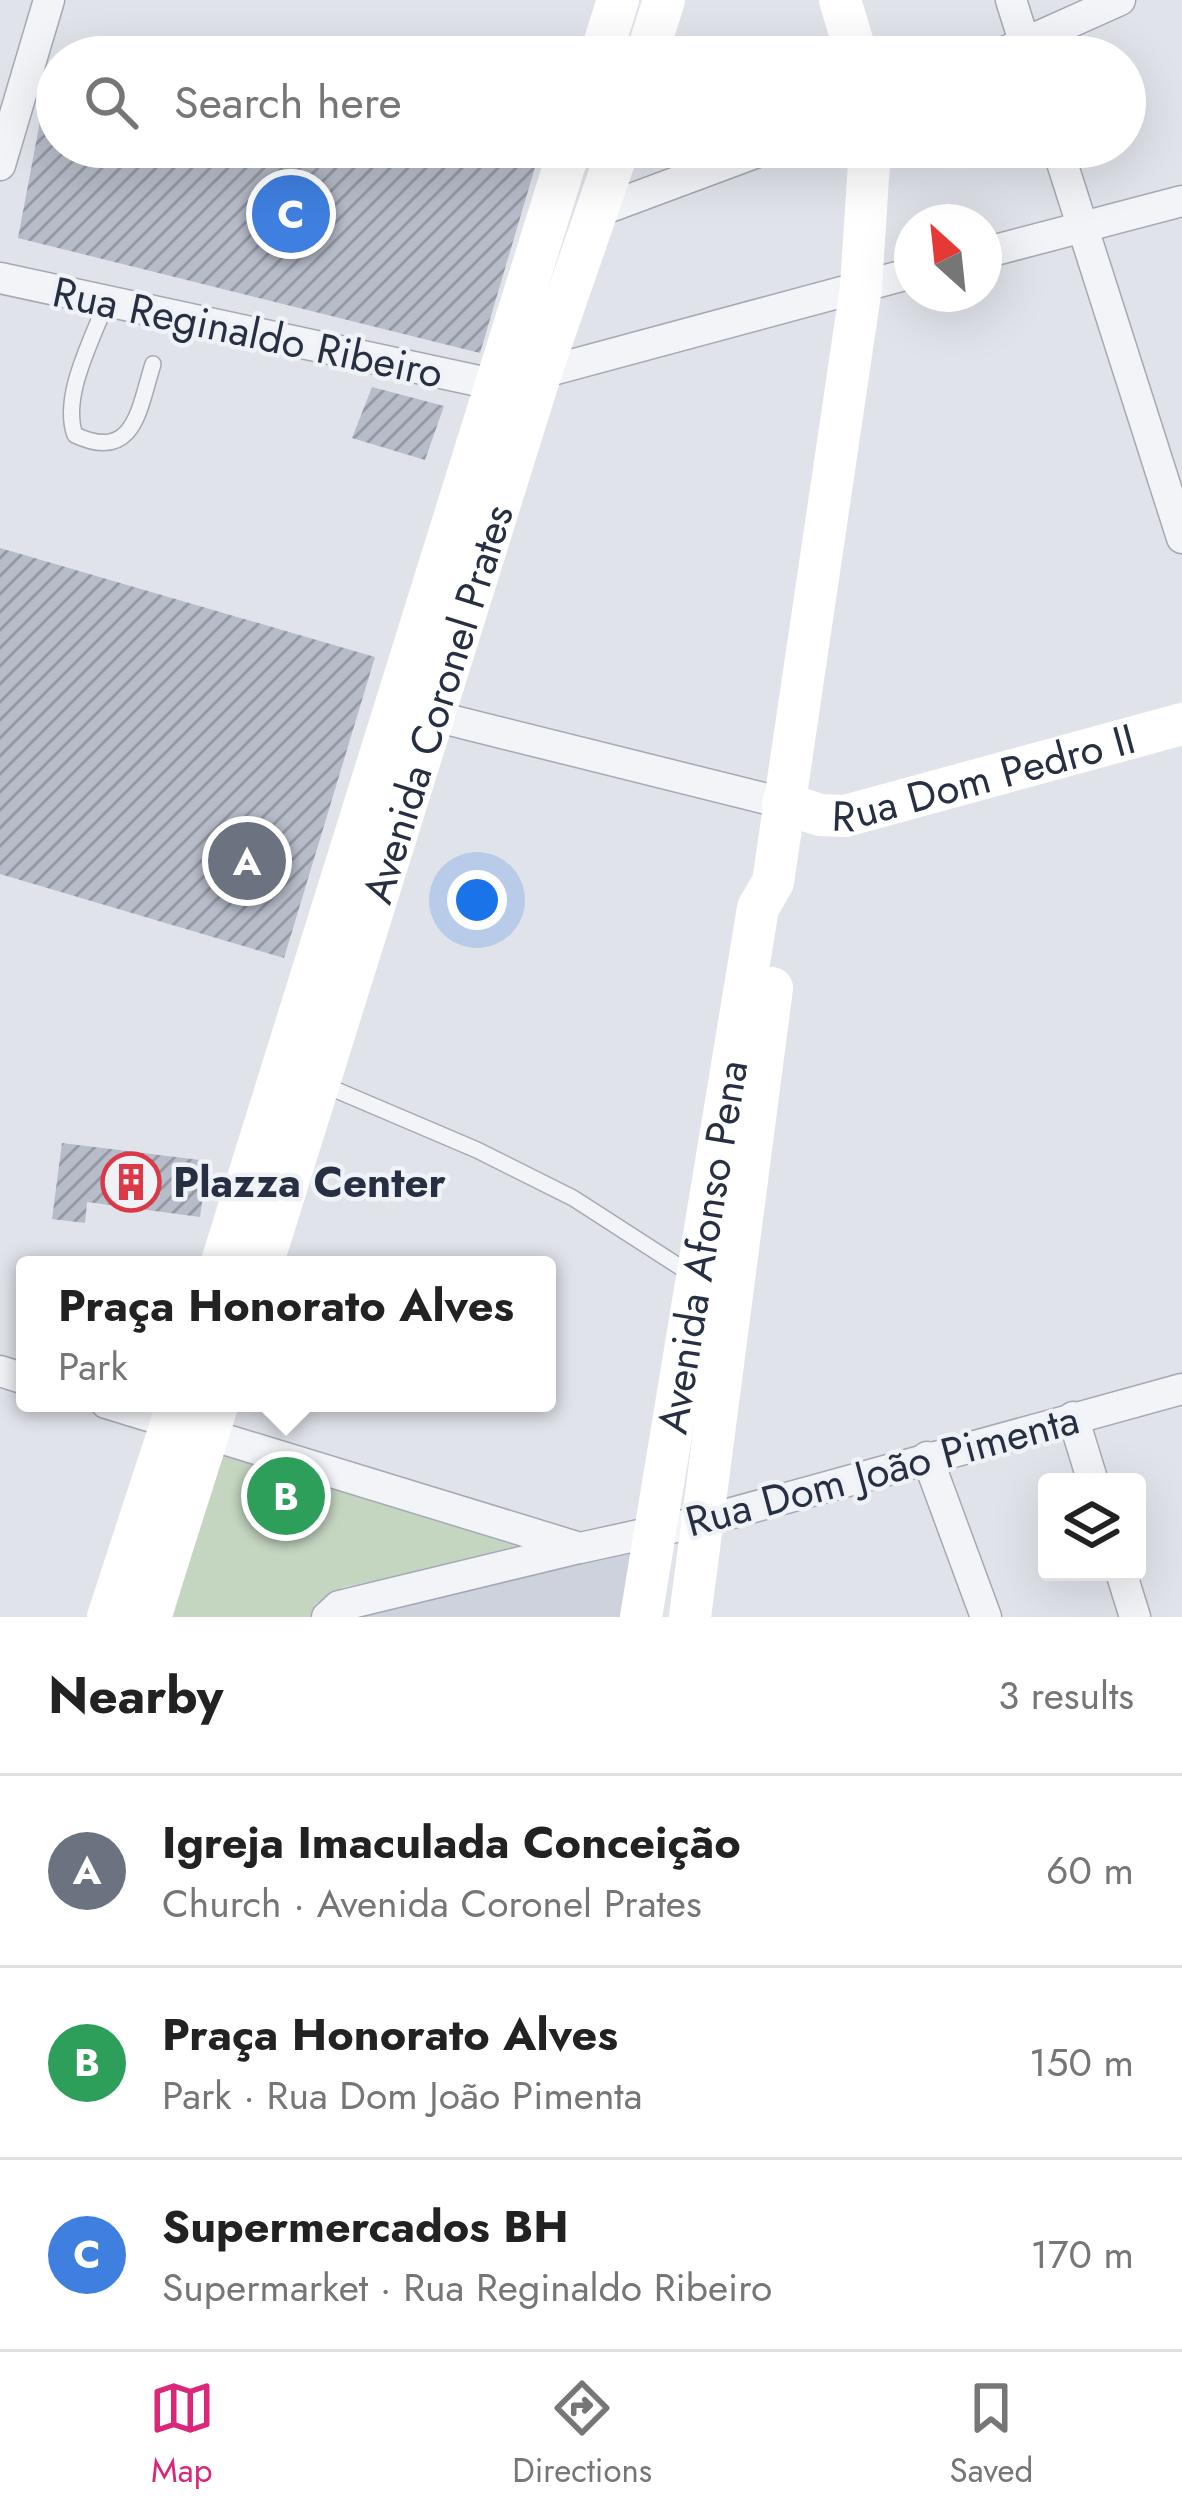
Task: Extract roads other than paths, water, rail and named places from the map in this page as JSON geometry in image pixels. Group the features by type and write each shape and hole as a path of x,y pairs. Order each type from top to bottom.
{"main road":[{"path":"607,36 618,0"},
{"path":"653,36 664,0"},
{"path":"840,0 851,36"},
{"name":"Avenida Coronel Prates","path":"224,1256 563,168"},
{"name":"Avenida Coronel Prates","path":"265,1256 541,372 612,168"},
{"name":"Avenida Afonso Pena","path":"641,1617 758,908 773,882 861,287 869,168"},
{"name":"Rua Dom Pedro II","path":"783,803 820,815 845,816 1182,724"},
{"name":"Avenida Afonso Pena","path":"690,1617 782,911 773,882"},
{"path":"108,1617 194,1416"},
{"path":"150,1617 194,1416"}],"street":[{"path":"38,36 49,0"},
{"path":"1012,0 1022,36"},
{"path":"1052,36 1120,0"},
{"path":"0,166 36,44"},
{"path":"599,211 715,168"},
{"path":"1064,168 1182,538"},
{"path":"1002,248 1182,201"},
{"name":"Rua Reginaldo Ribeiro","path":"0,278 496,385"},
{"path":"496,385 894,278"},
{"path":"434,716 783,803"},
{"name":"Rua Dom João Pimenta","path":"333,1611 703,1521 1182,1389"},
{"name":"Rua Dom João Pimenta","path":"194,1416 580,1548"},
{"path":"1073,1417 1090,1473"},
{"path":"927,1457 986,1617"},
{"path":"1124,1581 1135,1617"}],"lane":[{"path":"106,303 69,419 76,435 97,445 117,442 131,430 154,364"},
{"path":"319,1082 477,1150 573,1198 695,1277"}],"place":[{"name":"Supermercados BH","path":"291,214"},
{"name":"Igreja Imaculada Conceição","path":"247,861"},
{"name":"Plazza Center","path":"131,1182"},
{"name":"Praça Honorato Alves","path":"286,1496"}]}
